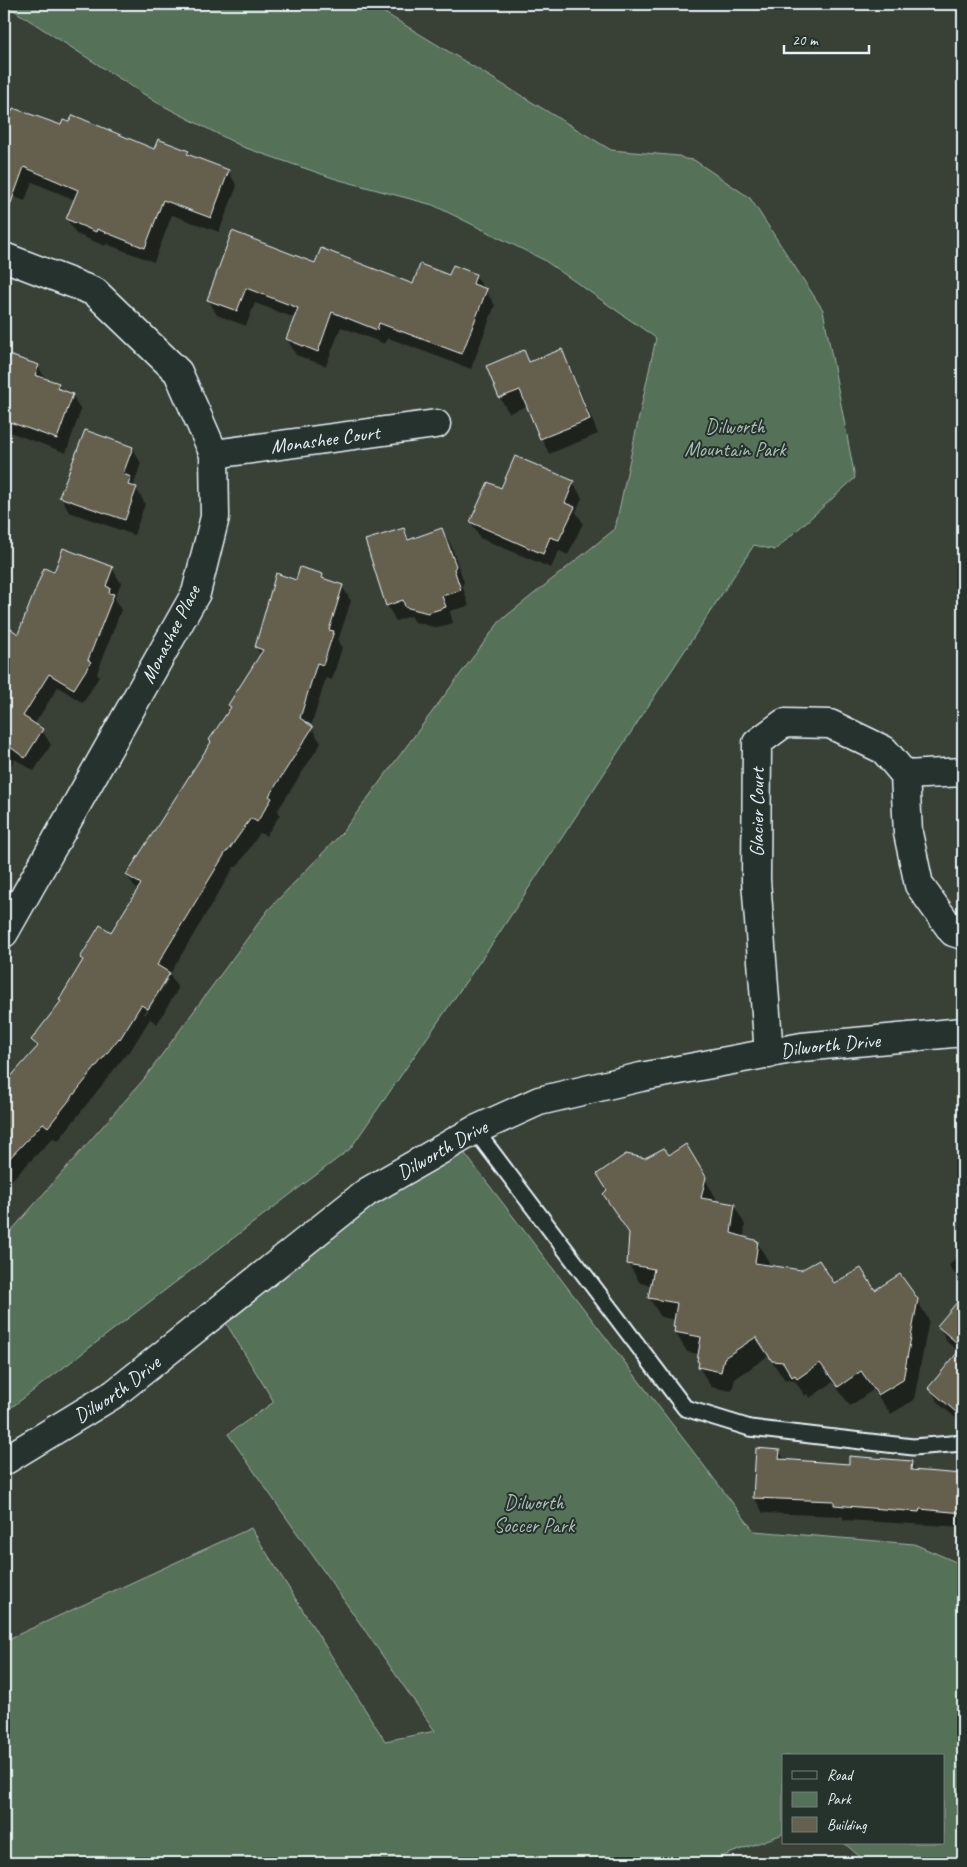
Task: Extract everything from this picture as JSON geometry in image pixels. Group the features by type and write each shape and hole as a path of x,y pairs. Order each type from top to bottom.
{"street":[{"name":"Monashee Place","path":"4,257 95,292 178,372 214,454 215,517 196,593 4,933"},
{"name":"Monashee Court","path":"214,454 436,424"},
{"name":"Glacier Court","path":"769,1054 756,880 757,743 784,723 830,724 884,750 904,775"},
{"path":"963,772 904,775 908,833 919,885 953,932 963,935"},
{"name":"Dilworth Drive","path":"4,1462 114,1394 367,1192 475,1130 539,1101 641,1077 802,1047 963,1032"}],"lane":[{"path":"475,1130 685,1408 750,1428 914,1447 963,1443"}],"green space":[{"name":"Dilworth Mountain Park","path":"4,4 370,4 611,150 679,156 694,160 750,198 823,310 855,478 775,550 754,545 494,941 350,1149 4,1413 4,1239 144,1079 268,910 341,834 500,621 615,529 656,338 544,260 433,205 336,179 243,147 156,102"},
{"name":"Dilworth Soccer Park","path":"456,1142 754,1531 914,1544 963,1565 963,1863 867,1863 845,1844 944,1844 944,1754 782,1754 782,1834 704,1863 4,1863 4,1641 251,1528 385,1741 435,1731 228,1434 274,1402 218,1310"}],"building":[{"path":"13,108 61,125 63,120 69,122 73,115 154,149 158,139 189,151 187,154 229,170 211,218 163,200 145,248 97,229 96,232 66,219 78,190 24,167 7,214 4,213 4,118 9,120"},
{"path":"232,231 315,263 321,248 413,284 420,264 449,275 453,265 476,274 473,284 487,289 462,354 379,323 377,330 332,312 318,352 286,339 298,308 246,288 237,311 207,300"},
{"path":"562,349 590,419 540,439 520,390 499,398 486,366 524,350 529,362"},
{"path":"9,355 39,365 35,375 59,383 57,388 73,394 57,439 4,420 4,371"},
{"path":"85,430 133,447 123,474 131,477 128,485 137,487 125,520 59,497"},
{"path":"515,456 574,481 565,503 575,507 559,540 550,537 543,554 470,522 488,482 501,488"},
{"path":"404,528 408,540 442,528 456,566 454,569 461,590 442,596 446,607 428,613 405,607 403,600 386,606 365,540"},
{"path":"63,548 113,567 106,586 110,588 109,593 114,594 88,660 91,662 74,689 49,674 23,716 43,729 25,758 6,744 4,747 4,624 18,634 44,568 54,572"},
{"path":"300,567 323,574 322,578 343,585 329,630 334,631 323,665 317,663 300,718 313,727 269,796 272,798 257,822 251,818 226,852 157,965 170,973 148,1009 141,1005 120,1039 48,1127 43,1123 4,1164 4,1089 6,1082 38,1046 31,1040 61,1001 59,1000 83,960 80,958 100,925 111,932 141,884 126,875 211,742 209,740 231,707 228,705 263,650 255,647 276,573 296,580"},
{"path":"686,1144 706,1177 701,1198 735,1204 731,1233 758,1241 755,1263 801,1270 819,1260 834,1283 861,1268 875,1290 900,1274 918,1299 903,1380 878,1395 861,1371 838,1387 820,1363 797,1379 795,1375 792,1377 783,1362 772,1361 756,1337 724,1358 721,1372 698,1367 699,1362 697,1361 701,1337 674,1332 675,1327 673,1327 677,1303 648,1298 654,1269 627,1264 629,1233 603,1194 607,1190 597,1174 626,1154 645,1158 664,1148 669,1155"},
{"path":"963,1295 963,1418 928,1388 962,1347 937,1326"},
{"path":"756,1448 780,1450 779,1459 849,1464 849,1456 912,1461 911,1470 963,1474 963,1513 920,1509 919,1512 834,1505 834,1501 753,1498"}]}
